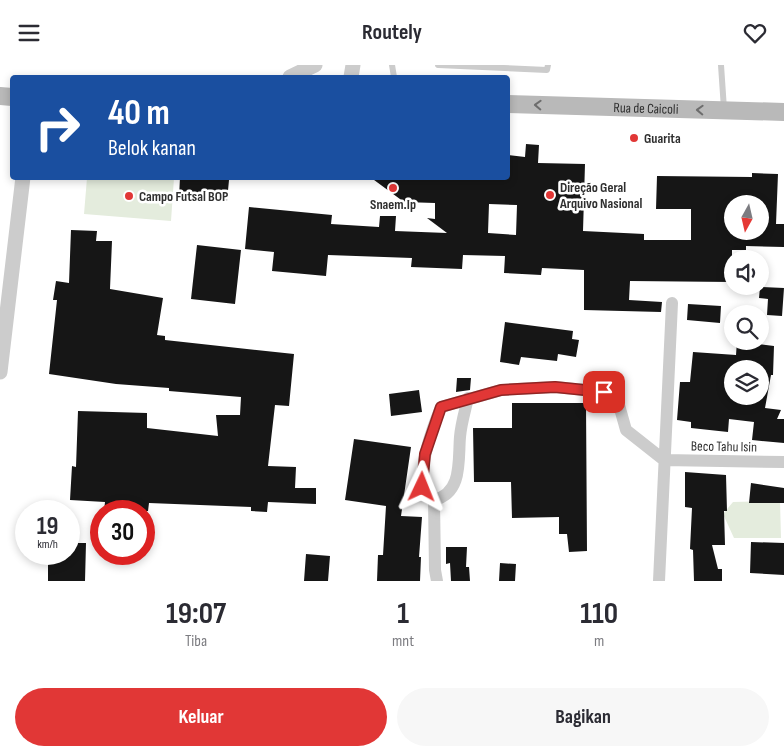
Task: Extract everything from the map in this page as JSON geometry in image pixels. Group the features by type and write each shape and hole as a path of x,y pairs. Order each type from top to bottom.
{"main road":[{"name":"Rua de Caicoli","path":"510,104 784,112"}],"street":[{"path":"294,75 316,65"},
{"path":"0,372 23,180"},
{"path":"659,581 672,303"},
{"path":"437,581 435,570 434,500 422,487 422,467 430,433 441,407 501,390 555,387 604,392 619,405 626,430 664,460"},
{"path":"434,500 444,498 456,482 460,459 460,436 468,398"},
{"name":"Beco Tahu Isin","path":"664,460 784,462"}],"lane":[{"path":"438,65 547,70 548,65"},
{"path":"722,65 724,110"}],"green space":[{"name":"Campo Futsal BOP","path":"87,180 174,180 171,221 84,214"},
{"path":"780,501 781,538 734,538 723,514 733,502"}],"building":[{"path":"526,144 539,145 538,163 585,164 583,231 644,234 644,240 691,240 691,209 656,209 657,176 752,177 752,173 778,174 776,224 784,224 784,247 746,246 746,250 724,250 724,282 630,281 629,300 662,302 661,312 584,310 584,270 542,268 541,275 504,273 505,256 463,255 462,269 411,267 412,258 328,255 326,276 272,271 274,252 245,249 249,207 332,215 331,224 379,227 380,216 396,216 395,231 447,233 427,218 435,219 435,203 404,202 374,180 510,180 510,155 525,157","holes":["489,204 517,205 516,235 488,233"]},
{"path":"180,180 229,180 227,201 179,198"},
{"path":"71,230 97,231 96,241 112,241 110,289 163,298 157,335 165,336 165,340 294,354 289,406 275,405 268,466 296,467 295,488 316,488 316,504 268,502 267,512 251,511 251,507 155,503 155,500 70,500 72,466 76,467 78,411 147,413 147,428 218,436 216,415 240,415 241,397 169,391 169,388 116,384 49,374 57,300 53,300 56,281 69,283"},
{"path":"197,245 241,250 235,304 191,299"},
{"path":"769,287 784,288 782,316 769,315 768,299 759,298 759,295 769,295"},
{"path":"688,304 721,306 720,323 687,320"},
{"path":"505,322 573,331 572,339 579,340 576,357 558,354 557,361 521,357 519,365 500,362"},
{"path":"769,345 774,346 773,375 771,375 769,386 769,360 724,360 724,405 766,405 765,408 781,410 777,419 784,419 784,443 752,440 754,422 729,419 728,432 691,428 691,422 677,420 680,382 690,382 693,352 736,355 736,350 769,350"},
{"path":"457,378 471,378 470,390 456,392"},
{"path":"419,390 422,412 391,416 389,394"},
{"path":"512,403 586,403 587,551 569,552 567,534 559,534 559,517 512,518 511,482 474,482 473,428 512,428"},
{"path":"354,439 411,447 401,516 422,517 419,557 421,557 420,581 377,581 378,555 383,555 386,506 345,500"},
{"path":"685,472 726,475 727,511 724,511 725,545 712,545 718,569 722,569 722,581 694,581 693,550 690,549 692,508 685,507"},
{"path":"751,483 784,488 784,503 749,503"},
{"path":"751,542 784,543 784,575 750,573"},
{"path":"80,543 86,543 85,581 48,581 48,565 80,565"},
{"path":"446,547 467,547 466,567 469,567 470,581 451,581 450,563 446,564"},
{"path":"306,554 330,556 328,581 304,581"},
{"path":"500,563 516,564 515,581 499,581"}],"place":[{"name":"Guarita","path":"634,138"},
{"name":"Snaem.Ip","path":"393,188"},
{"name":"Direção Geral Arquivo Nasional","path":"550,195"},
{"name":"Campo Futsal BOP","path":"129,196"}],"route":[{"path":"422,487 422,467 425,454 430,433 441,407 501,390 555,387 604,392"}]}
